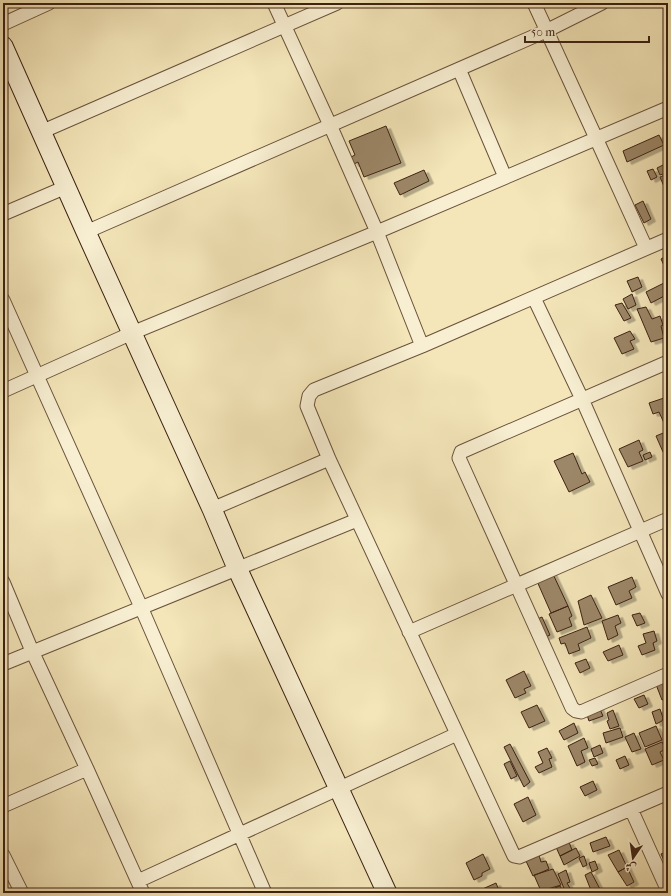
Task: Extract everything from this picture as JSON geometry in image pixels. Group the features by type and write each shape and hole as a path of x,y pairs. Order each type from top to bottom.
{"street":[{"path":"3,24 49,3"},
{"path":"274,3 377,232 422,346"},
{"path":"41,132 337,3"},
{"path":"534,3 646,248"},
{"path":"86,232 546,31 602,3"},
{"path":"3,46 212,509 237,568 340,788 387,893"},
{"path":"459,69 505,177"},
{"path":"3,391 132,333 377,232 668,108"},
{"path":"3,214 66,187"},
{"path":"668,239 422,346 314,390 309,396 307,406 357,520 514,856 516,857 668,793"},
{"path":"534,298 582,399 668,594"},
{"path":"3,300 141,607 265,893"},
{"path":"668,362 461,452 459,455 459,458 572,708 581,712 668,674"},
{"path":"212,509 329,459"},
{"path":"409,632 668,519"},
{"path":"3,664 357,520"},
{"path":"3,582 32,651 141,887 239,835 457,734"},
{"path":"3,806 87,769"},
{"path":"630,809 668,891"},
{"path":"3,855 22,893"}],"building":[{"path":"386,126 401,163 364,177 358,162 354,164 351,157 355,155 349,141"},
{"path":"659,135 664,145 627,162 623,151"},
{"path":"663,165 666,173 660,175 657,168"},
{"path":"653,169 657,177 651,180 647,171"},
{"path":"424,170 429,181 400,195 394,183"},
{"path":"667,174 668,176 668,196 660,177"},
{"path":"643,201 651,219 644,223 635,205"},
{"path":"668,255 668,274 661,259"},
{"path":"638,277 642,287 632,292 627,281"},
{"path":"668,281 668,294 651,303 646,292"},
{"path":"632,294 636,305 628,309 623,299"},
{"path":"622,303 631,318 624,321 615,305"},
{"path":"646,307 652,319 660,316 663,325 661,326 664,338 651,342 637,309"},
{"path":"630,331 635,339 630,341 634,349 622,354 614,338"},
{"path":"667,397 668,422 664,423 659,412 653,414 649,403"},
{"path":"668,431 668,450 663,452 656,436"},
{"path":"639,440 643,450 639,452 643,461 628,467 619,449"},
{"path":"650,452 652,457 645,460 643,455"},
{"path":"573,453 582,474 585,472 590,482 569,492 554,461"},
{"path":"552,572 568,606 551,613 536,579"},
{"path":"632,577 636,587 629,591 632,598 616,605 608,587"},
{"path":"591,595 602,618 584,625 578,601"},
{"path":"568,606 572,616 569,618 572,626 557,632 549,614"},
{"path":"640,613 645,623 637,626 632,615"},
{"path":"618,615 621,623 615,626 618,635 608,640 602,621"},
{"path":"542,617 550,635 543,638 535,620"},
{"path":"587,627 591,638 578,644 580,650 569,654 565,643 561,644 559,638"},
{"path":"654,631 657,641 653,643 655,650 642,655 638,646 646,643 643,634"},
{"path":"619,645 623,655 608,661 603,652"},
{"path":"586,659 590,668 580,673 575,663"},
{"path":"524,671 531,686 524,689 526,693 515,698 506,680"},
{"path":"668,677 668,698 662,700 655,682"},
{"path":"644,695 648,704 639,708 634,699"},
{"path":"537,705 545,721 529,728 521,712"},
{"path":"599,707 603,716 589,721 586,712"},
{"path":"660,709 663,718 662,721 656,724 652,712"},
{"path":"613,710 619,726 610,729 607,721 609,720 607,713"},
{"path":"574,723 578,733 564,740 559,731"},
{"path":"656,726 662,740 645,747 639,733"},
{"path":"620,728 623,737 606,743 603,733"},
{"path":"634,733 641,749 632,752 625,737"},
{"path":"584,738 588,748 581,751 585,762 577,766 568,746"},
{"path":"662,742 666,749 660,752 664,760 652,765 645,749"},
{"path":"510,744 530,782 524,787 504,747"},
{"path":"600,745 603,753 594,757 591,749"},
{"path":"547,748 552,758 549,759 552,767 539,773 535,767 543,763 538,752"},
{"path":"625,756 629,765 620,769 616,760"},
{"path":"595,758 598,764 592,766 589,760"},
{"path":"510,761 517,776 511,779 504,764"},
{"path":"593,781 597,790 585,796 580,787"},
{"path":"528,797 536,815 523,822 514,804"},
{"path":"606,837 610,846 593,852 590,843"},
{"path":"569,842 572,850 560,856 556,847"},
{"path":"576,848 580,856 564,865 560,856"},
{"path":"619,850 627,867 618,872 608,855"},
{"path":"668,851 668,866 667,867 661,854"},
{"path":"483,854 490,869 482,873 482,876 474,880 466,863"},
{"path":"539,855 541,862 546,861 549,869 533,876 526,861"},
{"path":"584,856 587,865 583,867 579,858"},
{"path":"595,861 598,869 592,872 589,863"},
{"path":"627,867 634,882 627,886 618,872"},
{"path":"553,869 561,885 541,891 534,875"},
{"path":"566,870 570,882 567,883 571,890 566,893 558,874"},
{"path":"591,872 601,891 596,893 592,893 585,875"},
{"path":"496,883 500,893 479,893 478,891"},
{"path":"560,886 564,893 548,893 547,891"}]}
